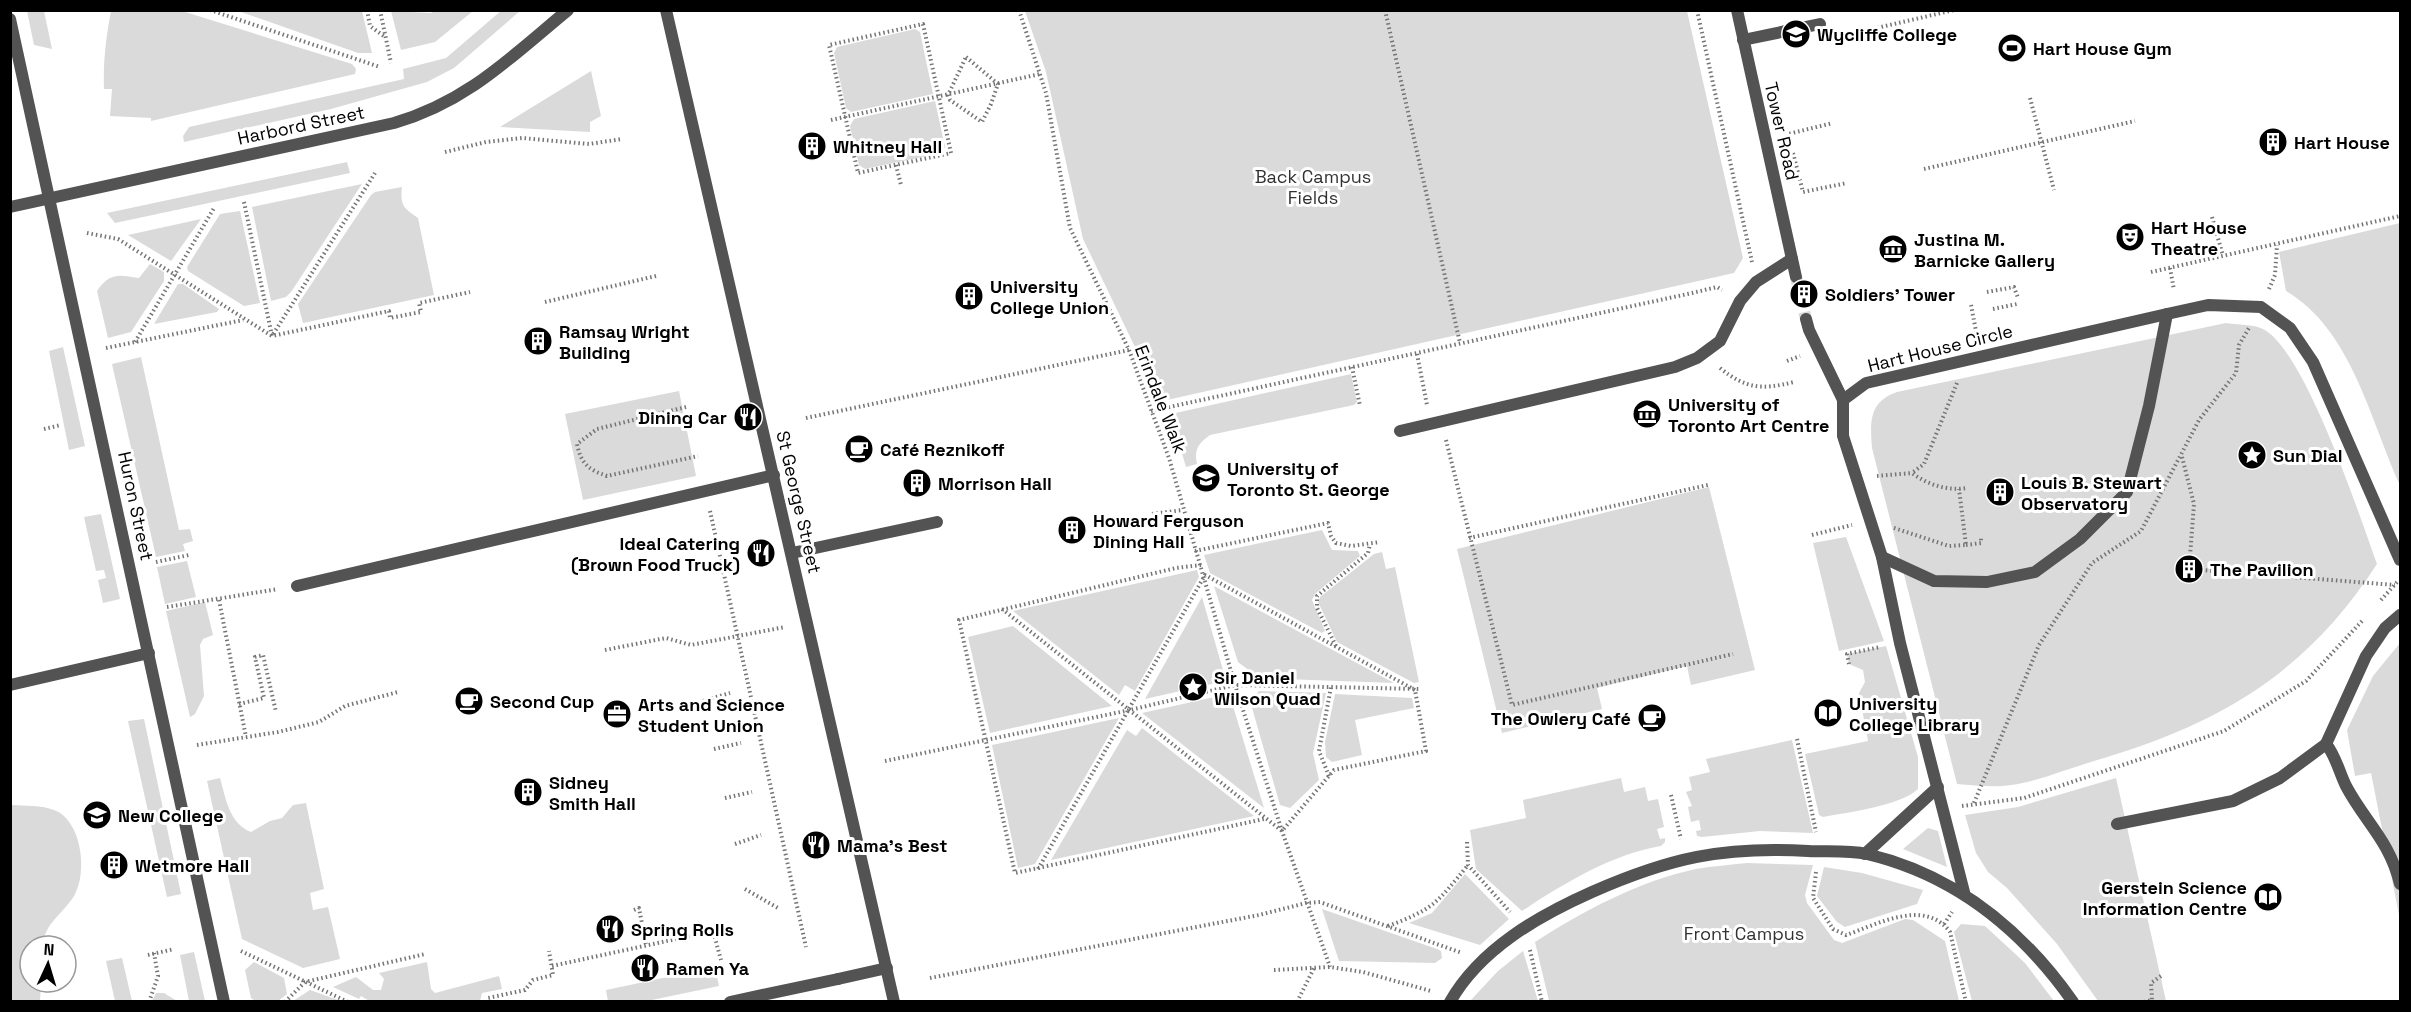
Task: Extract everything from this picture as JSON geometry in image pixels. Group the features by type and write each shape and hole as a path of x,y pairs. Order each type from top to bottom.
{"street":[{"name":"Harbord Street","path":"10,207 394,123 424,114 477,85 518,55 568,10"},
{"name":"St George Street","path":"666,10 894,1002"},
{"name":"Tower Road","path":"1737,10 1796,277"},
{"name":"Huron Street","path":"10,19 51,198 224,1002"},
{"path":"1743,40 1820,24"},
{"path":"1400,431 1676,367 1704,353 1720,341 1740,302 1756,282 1792,259"},
{"name":"Hart House Circle","path":"1843,400 1866,383 2208,304 2261,307"},
{"path":"2261,307 2290,328 2313,362 2400,560"},
{"path":"1881,557 1934,581 1987,582 2035,572 2080,539 2127,492 2149,406 2166,314"},
{"path":"1806,319 1809,330 1843,400 1843,436 1881,557 1900,643 1964,892"},
{"path":"297,586 774,475"},
{"path":"792,553 937,522"},
{"path":"2117,824 2233,801 2280,778 2326,744 2366,656 2385,628 2400,615"},
{"path":"10,685 149,653"},
{"path":"2326,744 2347,786 2394,859 2400,884"},
{"path":"1865,854 1938,786"},
{"path":"1451,1000 1484,960 1522,927 1560,906 1640,871 1686,857 1725,851 1767,849 1865,854 1911,868 1964,892 1997,917 2044,962 2073,1002"},
{"path":"730,1002 887,968"}],"path":[{"path":"210,10 380,67"},
{"path":"367,10 370,26 386,37"},
{"path":"380,10 391,63"},
{"name":"Erindale Walk","path":"1019,10 1040,74 1070,228 1129,350 1169,458 1195,551 1205,575 1235,685 1306,903 1330,967"},
{"path":"1385,10 1460,343"},
{"path":"1697,10 1756,282"},
{"path":"1864,31 1954,10"},
{"path":"922,24 939,97 951,153 858,173 830,45 922,24"},
{"path":"948,95 966,57 998,84"},
{"path":"831,120 1040,74"},
{"path":"948,95 950,100 982,122 998,84"},
{"path":"2031,98 2054,190"},
{"path":"1924,169 2135,121"},
{"path":"1833,123 1788,134 1803,192 1847,183"},
{"path":"445,152 486,142 522,138 589,144 622,139"},
{"path":"1769,157 1793,152"},
{"path":"896,165 901,185"},
{"path":"272,336 375,173"},
{"path":"244,202 272,336"},
{"path":"135,342 214,208"},
{"path":"2151,272 2400,216"},
{"path":"2212,217 2223,256"},
{"path":"87,233 118,239 177,274 244,320 272,336 389,311 390,318 421,312 419,303 470,292"},
{"path":"2277,244 2275,274 2261,307 2240,345 2236,373 2199,420 2182,457 2141,531 2092,563 2039,645 1974,803 2024,798 2224,731 2306,681 2363,620"},
{"path":"2170,268 2174,294"},
{"path":"545,302 656,276"},
{"path":"1151,411 1717,287 1740,302"},
{"path":"1987,292 2014,287 2018,301 1993,309"},
{"path":"1855,477 1912,473 1924,464 1976,331 1971,304"},
{"path":"106,348 244,320"},
{"path":"806,418 1129,350"},
{"path":"1417,353 1428,411 1447,441 1468,538 1512,705 1733,654"},
{"path":"1704,353 1737,382 1767,388 1794,382"},
{"path":"1352,367 1360,406"},
{"path":"686,407 597,429 577,444 579,456 592,471 607,476 698,456"},
{"path":"44,429 61,425"},
{"path":"2182,457 2194,504 2189,569 2396,585"},
{"path":"1912,473 1932,485 1967,488"},
{"path":"1468,538 1708,485"},
{"path":"1959,489 1966,545"},
{"path":"706,491 736,637 806,947"},
{"path":"1152,514 1183,510"},
{"path":"1812,535 1870,521 1949,546 1982,543 1981,538"},
{"path":"1195,551 1328,523 1331,536 1336,543 1351,546 1380,542"},
{"path":"1336,646 1317,608 1317,596 1368,553 1370,544"},
{"path":"156,562 189,555"},
{"path":"1201,565 1176,568 959,620 983,740 1015,873 1264,819"},
{"path":"1038,869 1205,575 1418,689"},
{"path":"167,607 297,586"},
{"path":"219,600 246,736"},
{"path":"1002,609 1282,831 1334,770 1426,751 1418,689"},
{"path":"605,650 666,638 691,645 785,627"},
{"path":"1849,664 1847,654 1900,643"},
{"path":"239,704 264,698 255,657 263,655 276,712"},
{"path":"885,761 1130,710 1235,685 1418,689"},
{"path":"1329,776 1319,751 1331,687"},
{"path":"197,745 319,722 345,706 398,692"},
{"path":"703,701 730,693"},
{"path":"1797,739 1820,852 1813,898 1833,929 1846,935 1912,913 1944,924 1950,932 1966,1002"},
{"path":"714,749 741,743"},
{"path":"725,798 752,792"},
{"path":"1671,795 1680,835"},
{"path":"735,844 761,835"},
{"path":"1467,842 1468,865 1522,927 1542,1002"},
{"path":"1387,927 1422,914 1437,904 1468,865"},
{"path":"745,889 777,908"},
{"path":"930,978 1320,902 1484,960"},
{"path":"634,910 639,908 646,945"},
{"path":"552,966 713,931 721,960"},
{"path":"148,954 174,949"},
{"path":"241,951 348,1002"},
{"path":"489,1002 488,998 525,990 533,980 553,975 549,951"},
{"path":"149,1002 158,976 154,953"},
{"path":"285,1002 305,982 425,954"},
{"path":"1274,970 1330,967 1363,972 1451,1000"},
{"path":"1298,1002 1314,968"},
{"path":"2144,1002 2152,1000 2151,983 2161,976"}],"green space":[{"path":"502,10 520,11 454,68 427,82 331,109 184,142 183,136 189,127 404,79 403,69 446,58"},
{"path":"27,11 44,11 52,49 34,45"},
{"path":"111,11 182,11 352,64 356,69 355,74 151,121 151,118 110,116 112,89 104,89 104,79 105,50"},
{"path":"238,11 362,11 372,53 358,53"},
{"path":"391,11 431,13 434,11 473,11 435,42 401,50"},
{"name":"Back Campus Fields","path":"1025,11 1687,11 1743,258 1734,273 1158,402 1150,372 1133,343 1083,239 1046,72"},
{"path":"915,29 920,32 933,94 851,112 846,108 834,53 837,47"},
{"path":"591,71 601,116 590,122 590,132 500,127"},
{"path":"935,101 945,147 941,153 865,169 859,165 850,126 854,119"},
{"path":"347,162 350,173 115,223 107,213"},
{"path":"362,184 291,292 286,297 271,301 252,207"},
{"path":"402,187 404,206 418,218 434,295 303,323 298,304 371,195 375,192"},
{"path":"240,211 260,303 244,306 188,271 187,267 220,214"},
{"path":"201,219 171,261 128,235"},
{"path":"2400,223 2400,485 2368,405 2343,352 2309,308 2286,291 2279,252"},
{"path":"150,264 164,272 164,281 131,332 108,338 97,291 106,281 115,276 139,278"},
{"path":"178,284 183,284 219,309 217,312 154,324"},
{"path":"2226,323 2250,325 2263,329 2279,343 2296,368 2313,400 2345,475 2377,564 2350,603 2320,636 2289,665 2255,690 2219,712 2139,747 2032,781 1998,786 1957,784 1872,448 1871,429 1876,407 1888,396 1897,392"},
{"path":"63,347 85,446 69,450 49,351"},
{"path":"141,357 179,530 190,529 193,541 183,544 185,551 156,557 112,364"},
{"path":"1351,374 1357,402 1354,405 1210,435 1198,447 1197,464 1186,467 1178,440 1169,441 1163,421 1171,414"},
{"path":"679,391 696,476 583,500 565,414"},
{"path":"1709,487 1755,670 1691,685 1687,666 1597,688 1602,709 1502,733 1457,549"},
{"path":"101,514 120,599 103,603 98,580 106,578 104,570 96,571 84,517"},
{"path":"1322,530 1332,550 1358,551 1360,556 1315,594 1312,600 1325,631 1322,633 1210,573 1204,555"},
{"path":"1846,537 1884,641 1839,651 1813,543"},
{"path":"1382,552 1386,569 1395,567 1419,682 1414,683 1337,642 1318,602 1320,597 1374,554"},
{"path":"187,561 196,597 165,604 157,567"},
{"path":"1197,570 1199,577 1135,691 1125,685 1119,695 1013,611"},
{"path":"1214,586 1394,683 1259,678 1238,662"},
{"path":"1202,597 1223,670 1216,683 1145,699"},
{"path":"205,602 213,635 203,639 200,645 204,696 195,714 190,717 166,611"},
{"path":"1013,626 1112,706 990,733 968,637"},
{"path":"2400,643 2400,920 2371,773 2355,776 2347,730 2373,676"},
{"path":"1886,646 1918,757 1918,789 1910,795 1887,804 1823,817 1819,815 1805,754 1868,741 1859,693 1865,682 1863,670 1849,664 1847,654"},
{"path":"1259,691 1326,693 1313,753 1319,780 1290,808 1280,805 1250,701"},
{"path":"1335,694 1412,698 1414,708 1355,720 1362,755 1332,762 1326,757 1325,742"},
{"path":"1219,696 1232,703 1264,808 1142,713"},
{"path":"1119,718 1035,864 1018,868 992,745"},
{"path":"144,719 181,894 167,897 128,721"},
{"path":"1142,728 1254,816 1051,860 1127,730 1136,736"},
{"path":"1792,740 1813,833 1760,831 1697,836 1696,831 1701,830 1699,820 1691,822 1688,807 1692,806 1686,792 1692,790 1689,777 1710,772 1706,759"},
{"path":"220,778 229,810 238,823 251,832 270,821 282,818 293,805 306,803 324,889 310,893 313,910 328,907 340,959 303,968 242,939 207,781"},
{"path":"1621,778 1624,792 1645,787 1648,801 1658,799 1664,827 1657,829 1660,839 1665,838 1661,846 1624,856 1588,871 1522,911 1476,869 1470,830 1526,818 1523,800"},
{"path":"2116,778 2166,1001 2098,1001 2057,944 2007,888 1988,872 1976,853 1965,815 2018,807"},
{"path":"12,805 44,807 54,810 71,824 80,848 81,874 74,896 50,925 46,934 18,934 18,994 40,994 40,1001 11,1001"},
{"path":"1928,828 1938,831 1947,867 1903,849"},
{"name":"Front Campus","path":"1747,863 1813,865 1805,895 1807,903 1834,940 1842,943 1905,919 1913,920 1945,941 1959,1001 1549,1001 1535,942 1592,908 1654,881 1696,869"},
{"path":"1824,867 1862,873 1923,890 1917,904 1845,927 1837,922 1817,896"},
{"path":"1465,874 1509,919 1480,945 1409,923 1432,913"},
{"path":"1322,909 1437,949 1441,951 1442,958 1435,963 1339,961"},
{"path":"1961,924 1985,926 2025,963 2054,1001 1972,1001 1954,932"},
{"path":"1523,951 1538,1001 1470,1001 1498,971"},
{"path":"194,952 205,1001 189,1001 180,955"},
{"path":"122,958 132,1001 115,1001 106,961"},
{"path":"254,962 284,978 287,994 278,1001 255,1001 251,998 245,970"},
{"path":"427,962 431,989 435,993 499,976 502,989 482,993 480,1001 371,1002 361,996 359,999 333,987 356,977 373,990 381,990 384,979 379,973"},
{"path":"715,967 719,986 647,1001 608,1001 606,990"},
{"path":"310,990 341,1001 293,1001"},
{"path":"156,993 164,993 177,1001 152,1001"}],"tunnel":[{"path":"1796,277 1806,319"}],"place":[{"name":"Wycliffe College","path":"1796,34"},
{"name":"Hart House Gym","path":"2012,48"},
{"name":"Hart House","path":"2273,142"},
{"name":"Whitney Hall","path":"812,146"},
{"name":"Hart House Theatre","path":"2130,237"},
{"name":"Justina M. Barnicke Gallery","path":"1893,249"},
{"name":"Soldiers' Tower","path":"1804,294"},
{"name":"University College Union","path":"969,296"},
{"name":"Ramsay Wright Building","path":"538,341"},
{"name":"University of Toronto Art Centre","path":"1647,414"},
{"name":"Dining Car","path":"748,417"},
{"name":"Café Reznikoff","path":"859,449"},
{"name":"Sun Dial","path":"2252,455"},
{"name":"University of Toronto St. George","path":"1206,478"},
{"name":"Morrison Hall","path":"917,483"},
{"name":"Louis B. Stewart Observatory","path":"2000,492"},
{"name":"Howard Ferguson Dining Hall","path":"1072,530"},
{"name":"Ideal Catering (Brown Food Truck)","path":"761,553"},
{"name":"The Pavilion","path":"2189,569"},
{"name":"Sir Daniel Wilson Quad","path":"1193,687"},
{"name":"Second Cup","path":"469,701"},
{"name":"University College Library","path":"1828,713"},
{"name":"Arts and Science Student Union","path":"617,714"},
{"name":"The Owlery Café","path":"1652,718"},
{"name":"Sidney Smith Hall","path":"528,792"},
{"name":"New College","path":"97,815"},
{"name":"Mama's Best","path":"816,845"},
{"name":"Wetmore Hall","path":"114,865"},
{"name":"Gerstein Science Information Centre","path":"2268,897"},
{"name":"Spring Rolls","path":"610,929"},
{"name":"Ramen Ya","path":"645,968"}]}
